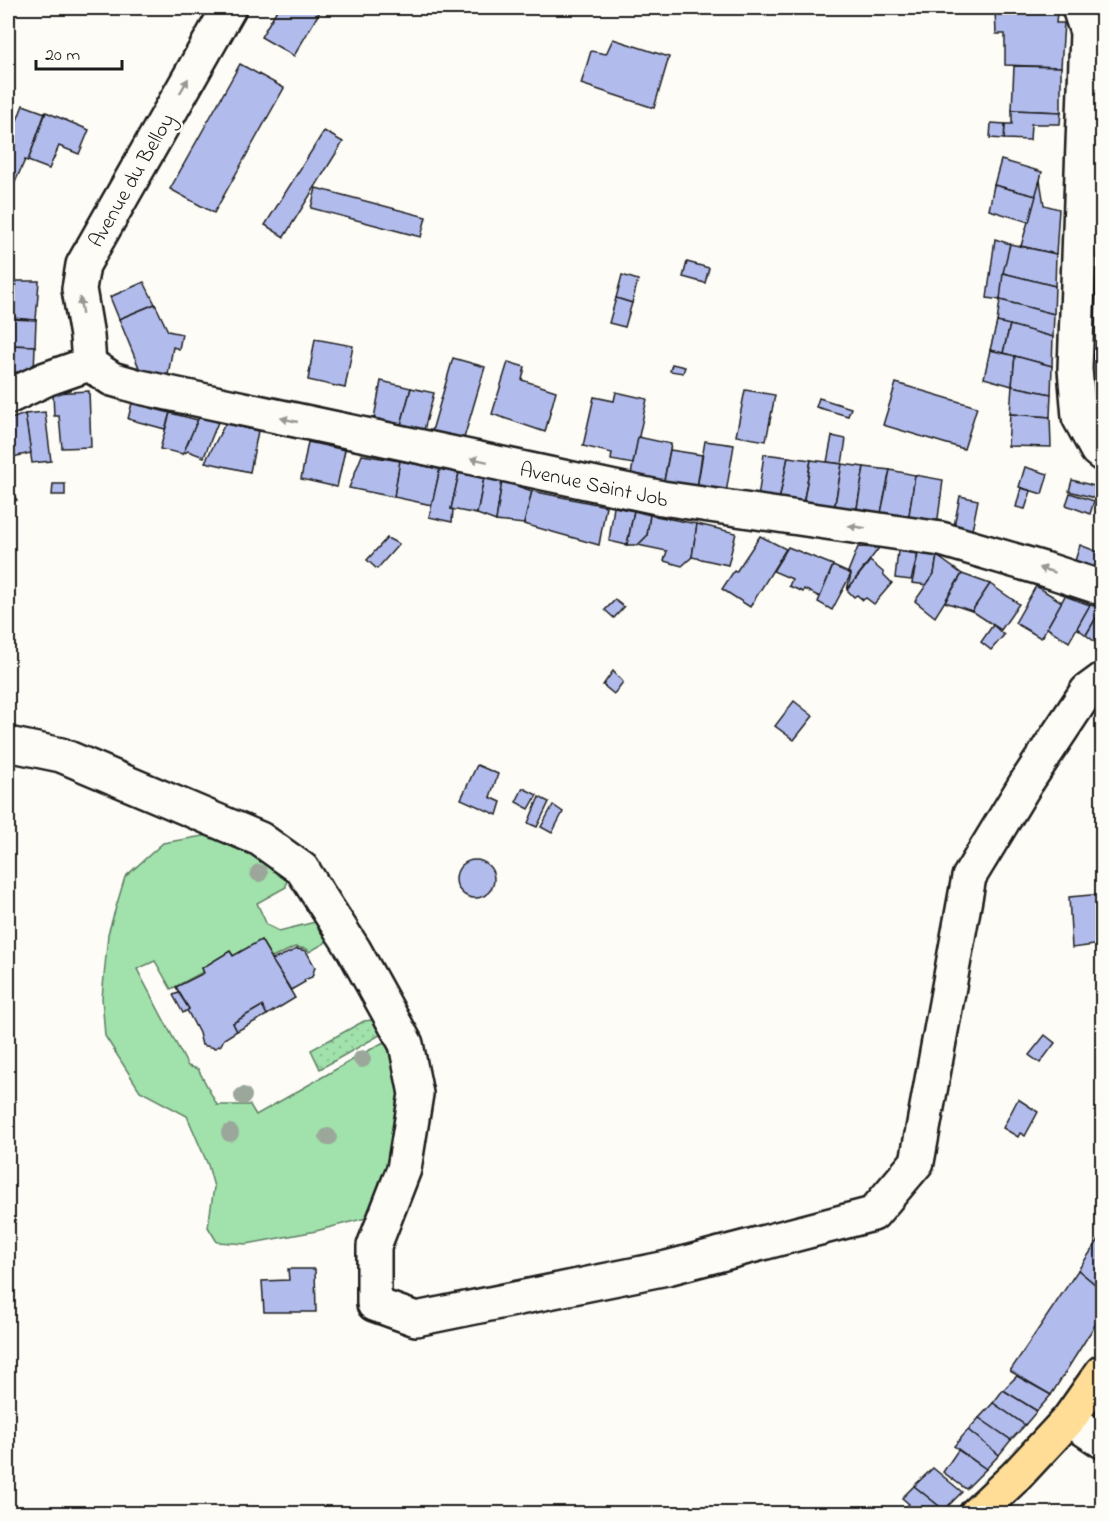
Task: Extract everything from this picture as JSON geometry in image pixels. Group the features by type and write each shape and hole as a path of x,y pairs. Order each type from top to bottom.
{"main road":[{"path":"976,1514 1016,1476 1069,1419 1102,1372"}],"street":[{"name":"Avenue du Belloy","path":"89,364 79,289 83,265 229,8"},
{"path":"1089,23 1075,369 1079,417 1097,450 1102,454"},
{"path":"8,397 46,379 89,364"},
{"name":"Avenue Saint Job","path":"89,364 112,379 140,387 650,496 941,539 1102,588"},
{"path":"8,744 61,755 239,830 260,839 302,869 354,950 406,1044 416,1094 404,1169 374,1246 374,1304 416,1319 667,1268 873,1214 917,1162 969,877 1026,783 1087,691 1102,680"},
{"path":"1069,1419 1102,1441"}],"green space":[{"path":"226,832 287,876 286,887 257,903 267,925 279,931 315,922 327,926 330,936 325,943 309,952 307,949 295,947 272,958 261,940 234,956 230,951 202,968 203,972 171,989 155,961 137,969 188,1066 198,1069 217,1105 250,1105 256,1115 382,1043 393,1039 404,1126 374,1216 316,1231 247,1244 217,1242 208,1227 214,1187 208,1165 187,1116 140,1091 105,1036 102,998 108,934 125,877 163,843"},
{"path":"372,1020 381,1023 387,1031 320,1069 311,1050 364,1021"}],"building":[{"path":"278,8 322,8 294,56 261,37"},
{"path":"1016,8 1046,8 1057,12 1056,23 1064,23 1061,67 1005,65 1005,34 996,34 995,9 1016,11"},
{"path":"613,39 669,57 654,108 581,84 591,51 606,54"},
{"path":"240,64 284,88 214,213 170,189"},
{"path":"1014,66 1061,67 1061,112 1012,110"},
{"path":"23,105 45,113 28,161 25,160 12,189 8,187 8,144"},
{"path":"1012,110 1061,112 1060,124 1031,124 1030,140 1004,139 1005,124 1012,124"},
{"path":"46,112 89,130 79,154 59,146 49,169 28,161"},
{"path":"991,123 1005,124 1004,139 990,138"},
{"path":"324,131 343,142 284,237 265,225"},
{"path":"1001,160 1042,172 1036,196 994,185"},
{"path":"1040,180 1044,205 1059,209 1056,254 1021,246"},
{"path":"994,185 1036,196 1029,222 989,210"},
{"path":"316,188 426,217 421,237 311,208"},
{"path":"995,239 1010,244 1000,300 987,298"},
{"path":"1010,244 1056,254 1055,286 1003,273"},
{"path":"687,262 709,268 705,283 683,277"},
{"path":"1003,273 1055,286 1054,314 1000,300"},
{"path":"622,275 638,280 632,303 616,298"},
{"path":"16,281 39,281 36,320 13,318"},
{"path":"144,282 155,304 119,319 110,297"},
{"path":"616,298 632,303 625,327 609,323"},
{"path":"1000,300 1054,314 1053,337 997,322"},
{"path":"155,304 168,331 182,334 179,349 173,347 168,375 140,370 119,319"},
{"path":"8,319 36,320 35,346 8,345"},
{"path":"997,322 1010,325 1003,353 990,350"},
{"path":"1010,325 1053,337 1052,366 1003,353"},
{"path":"315,339 353,346 345,388 308,380"},
{"path":"8,345 35,346 34,372 8,372"},
{"path":"990,350 1015,356 1012,386 984,378"},
{"path":"1015,356 1052,366 1051,394 1012,386"},
{"path":"453,358 485,367 464,438 432,431"},
{"path":"508,362 525,367 522,380 556,391 545,432 492,414"},
{"path":"672,364 685,367 683,373 670,371"},
{"path":"381,381 411,388 401,425 374,418"},
{"path":"896,383 977,407 964,449 883,425"},
{"path":"1012,386 1051,394 1050,417 1010,414"},
{"path":"411,388 434,393 424,430 401,425"},
{"path":"745,390 775,395 766,441 736,436"},
{"path":"89,391 91,447 62,448 59,416 54,416 53,393"},
{"path":"616,392 647,399 633,464 611,460 612,453 583,446 594,397 614,401"},
{"path":"819,398 851,408 848,416 816,407"},
{"path":"132,403 170,413 165,429 128,419"},
{"path":"45,412 51,461 32,463 25,414"},
{"path":"170,413 198,420 183,454 160,449"},
{"path":"25,414 31,453 8,458 8,420"},
{"path":"1010,414 1050,417 1051,447 1008,446"},
{"path":"199,417 218,422 204,457 188,451 183,454"},
{"path":"225,424 258,431 250,472 205,462"},
{"path":"832,436 846,439 842,464 827,462"},
{"path":"638,437 671,444 664,481 631,475"},
{"path":"705,441 734,445 726,493 697,488"},
{"path":"308,442 345,450 337,487 301,479"},
{"path":"670,450 702,455 697,487 664,481"},
{"path":"764,454 788,457 779,501 758,498"},
{"path":"362,455 400,461 394,497 349,488"},
{"path":"788,457 811,460 803,505 779,501"},
{"path":"811,460 842,464 834,510 803,505"},
{"path":"400,461 440,469 432,505 394,497"},
{"path":"842,464 864,467 856,514 834,510"},
{"path":"864,467 890,470 880,518 856,514"},
{"path":"1025,467 1048,474 1042,494 1019,487"},
{"path":"440,469 459,473 451,509 453,510 452,522 429,517"},
{"path":"890,470 915,475 908,522 880,518"},
{"path":"459,473 484,478 477,514 451,509"},
{"path":"915,475 943,480 937,526 908,522"},
{"path":"484,478 502,481 496,521 477,514"},
{"path":"1072,480 1102,488 1102,500 1069,491"},
{"path":"502,481 532,491 524,524 496,521"},
{"path":"53,484 65,484 65,495 52,495"},
{"path":"8,486 17,500 9,505 8,503"},
{"path":"1021,488 1031,491 1025,509 1016,507"},
{"path":"532,491 606,506 599,545 524,524"},
{"path":"1070,493 1094,501 1090,514 1066,505"},
{"path":"960,496 978,500 972,530 954,526"},
{"path":"614,507 634,511 627,545 609,541"},
{"path":"634,511 650,515 647,536 638,545 627,545"},
{"path":"650,515 697,524 692,557 682,566 664,561 667,551 638,545 647,536"},
{"path":"697,524 736,533 728,565 692,557"},
{"path":"760,536 786,549 750,607 722,589"},
{"path":"387,538 399,544 377,569 367,560"},
{"path":"1101,541 1102,573 1074,564 1080,545 1098,552"},
{"path":"788,547 833,565 820,597 804,589 803,592 789,586 792,579 773,571"},
{"path":"858,547 879,548 847,590 851,574 848,572"},
{"path":"898,551 918,554 911,580 895,578"},
{"path":"918,554 937,556 934,574 928,585 912,583"},
{"path":"937,556 962,574 935,617 915,601 934,574"},
{"path":"870,561 892,583 874,604 866,598 863,600 857,595 854,597 847,590"},
{"path":"833,566 851,574 832,610 818,602"},
{"path":"962,574 990,584 972,611 945,602"},
{"path":"990,584 1019,604 1001,630 972,611"},
{"path":"1036,586 1062,602 1041,638 1015,623"},
{"path":"1065,596 1090,605 1069,642 1047,628"},
{"path":"615,600 624,607 614,618 605,610"},
{"path":"1090,605 1102,608 1086,635 1077,628"},
{"path":"1102,608 1102,647 1086,635"},
{"path":"993,625 1004,635 991,650 981,642"},
{"path":"613,671 623,682 614,694 603,685"},
{"path":"794,701 813,716 794,740 775,726"},
{"path":"477,765 498,774 490,797 501,802 497,815 461,799"},
{"path":"523,788 537,795 529,809 516,802"},
{"path":"539,797 549,802 537,827 528,823"},
{"path":"553,805 563,812 552,833 541,827"},
{"path":"475,860 489,865 494,879 489,893 475,898 461,893 456,879 461,865"},
{"path":"1102,894 1102,944 1072,948 1069,897"},
{"path":"261,940 295,998 267,1015 262,1006 233,1023 237,1031 224,1039 221,1045 215,1048 202,1045 199,1033 187,1010 189,1009 176,987 204,973 202,968 230,951 233,956"},
{"path":"297,949 306,951 315,967 312,977 291,990 272,960"},
{"path":"179,993 189,1009 183,1013 173,995"},
{"path":"1098,1001 1102,1001 1102,1021 1100,1020"},
{"path":"262,1006 267,1015 237,1031 233,1023"},
{"path":"1045,1035 1055,1043 1040,1063 1029,1055"},
{"path":"1018,1099 1038,1112 1025,1136 1020,1133 1018,1137 1003,1128"},
{"path":"1100,1238 1102,1240 1102,1290 1078,1270"},
{"path":"288,1269 315,1269 316,1312 264,1312 262,1281 289,1280"},
{"path":"1078,1270 1102,1290 1102,1314 1051,1395 1010,1371"},
{"path":"1017,1376 1051,1395 1037,1411 1003,1390"},
{"path":"1003,1390 1037,1411 1025,1425 993,1403"},
{"path":"993,1403 1025,1425 1011,1440 979,1418"},
{"path":"979,1418 1011,1440 999,1455 968,1430"},
{"path":"968,1430 999,1455 986,1469 954,1446"},
{"path":"958,1450 986,1469 966,1489 943,1472"},
{"path":"933,1468 962,1492 944,1510 914,1486"},
{"path":"914,1486 944,1510 939,1514 899,1514 909,1504 902,1498"},
{"path":"1102,1501 1102,1514 1091,1514"}]}
